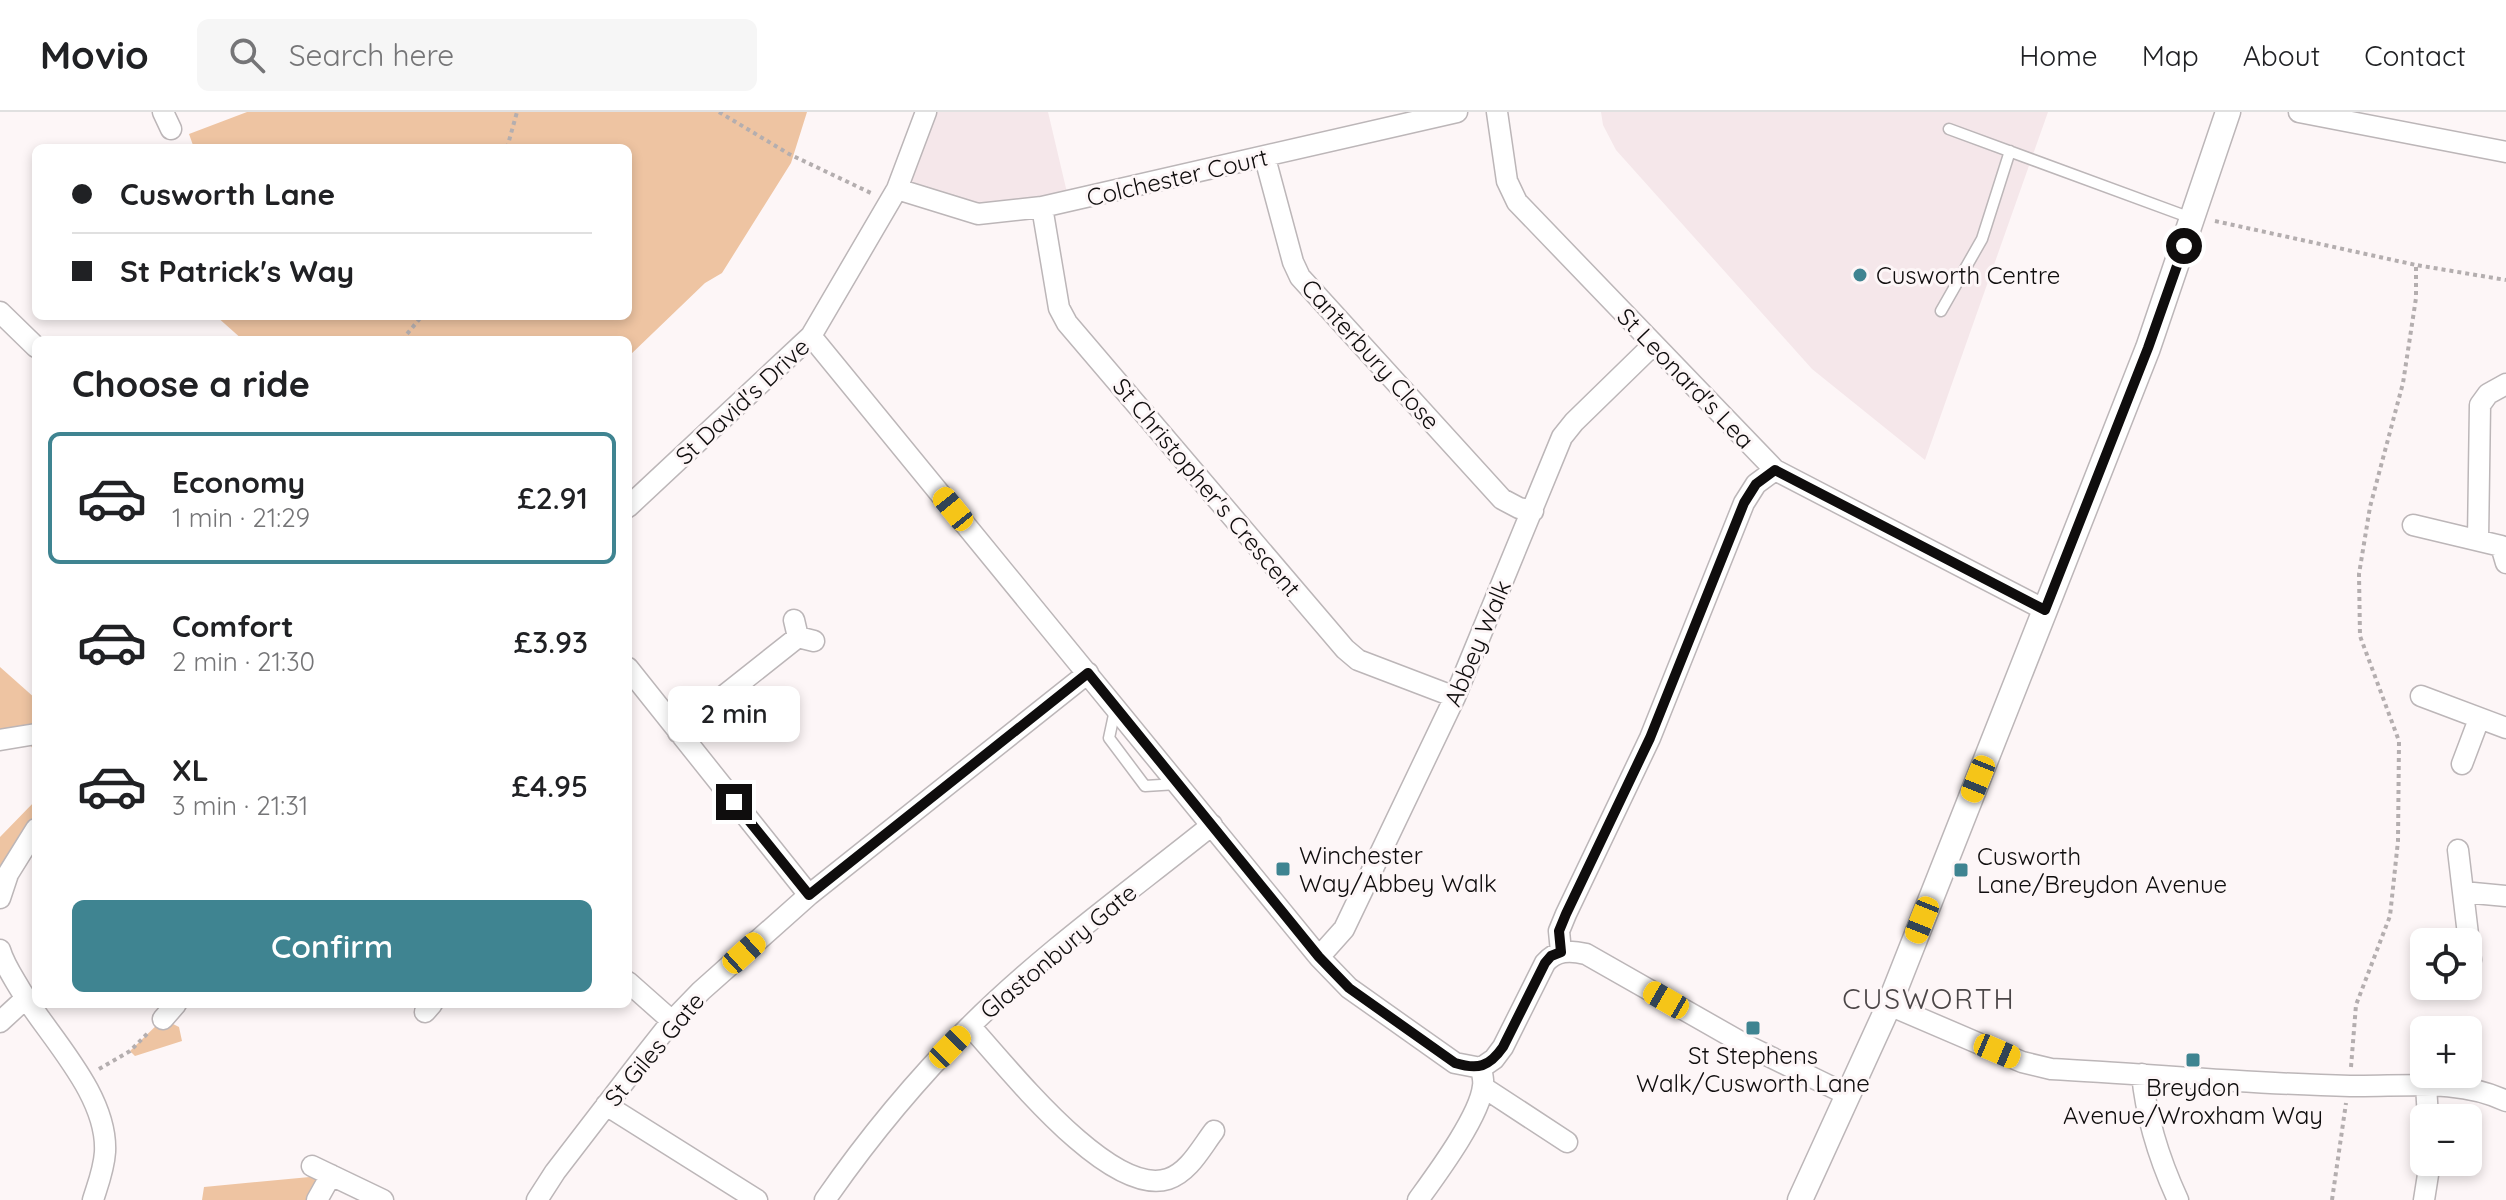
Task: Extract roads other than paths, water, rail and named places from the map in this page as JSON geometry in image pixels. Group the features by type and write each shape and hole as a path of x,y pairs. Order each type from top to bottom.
{"street":[{"name":"St David's Drive","path":"632,503 811,336 893,196 926,112"},
{"name":"Colchester Court","path":"893,196 978,214 1042,207 1457,112"},
{"name":"St Leonard's Lea","path":"1497,112 1507,181 1517,202 1775,470 2045,610"},
{"path":"1800,1200 1889,1005 2045,610 2148,348 2228,112"},
{"path":"2299,112 2506,152"},
{"name":"Canterbury Close","path":"1265,158 1293,262 1300,277 1502,499 1533,511"},
{"name":"St Christopher's Crescent","path":"1042,207 1059,308 1067,323 1345,649 1358,660 1455,697"},
{"path":"0,312 32,343"},
{"path":"811,336 1319,957 1349,988 1455,1063 1482,1077 1567,1142"},
{"name":"Abbey Walk","path":"1319,957 1344,929 1455,697 1562,437 1653,345"},
{"path":"2478,540 2480,405 2488,394 2506,384"},
{"path":"1561,952 1559,931 1562,922 1650,738 1744,503 1756,484 1775,470"},
{"path":"2413,525 2501,546 2506,563"},
{"path":"678,732 802,632"},
{"path":"632,673 809,895"},
{"name":"St Giles Gate","path":"537,1200 606,1105 672,1021 701,991 809,895 1088,673"},
{"path":"2421,696 2506,728"},
{"path":"2462,764 2479,719"},
{"path":"0,740 32,735"},
{"name":"Glastonbury Gate","path":"825,1200 875,1130 970,1026 1048,957 1212,825"},
{"path":"0,898 8,874 32,835"},
{"path":"2458,850 2467,928"},
{"path":"2463,892 2506,896"},
{"path":"0,950 32,1006"},
{"path":"1418,1200 1462,1134 1482,1077 1503,1047 1545,963 1561,952 1586,954 1746,1045 1848,1095"},
{"path":"632,986 672,1021"},
{"path":"0,1022 26,998"},
{"path":"1889,1005 2022,1062 2051,1069 2349,1086 2410,1085"},
{"path":"33,1008 82,1077 95,1104 105,1150 93,1200"},
{"path":"970,1026 1056,1119 1087,1148 1120,1171 1140,1178 1167,1179 1188,1166 1216,1127"},
{"path":"2142,1074 2164,1169 2178,1200"},
{"path":"2467,1088 2506,1101"},
{"path":"606,1105 757,1200"},
{"path":"317,1200 322,1170 383,1200"},
{"path":"2424,1200 2428,1176"}],"lane":[{"path":"1949,129 2193,219"},
{"path":"1941,311 1982,239 2010,151"}],"place":[{"name":"Cusworth Centre","path":"1860,275"},
{"name":"Winchester Way/Abbey Walk","path":"1283,869"},
{"name":"Cusworth Lane/Breydon Avenue","path":"1961,870"},
{"name":"St Stephens Walk/Cusworth Lane","path":"1753,1028"},
{"name":"Breydon Avenue/Wroxham Way","path":"2193,1060"}],"district":[{"name":"CUSWORTH","path":"1929,998"}]}
